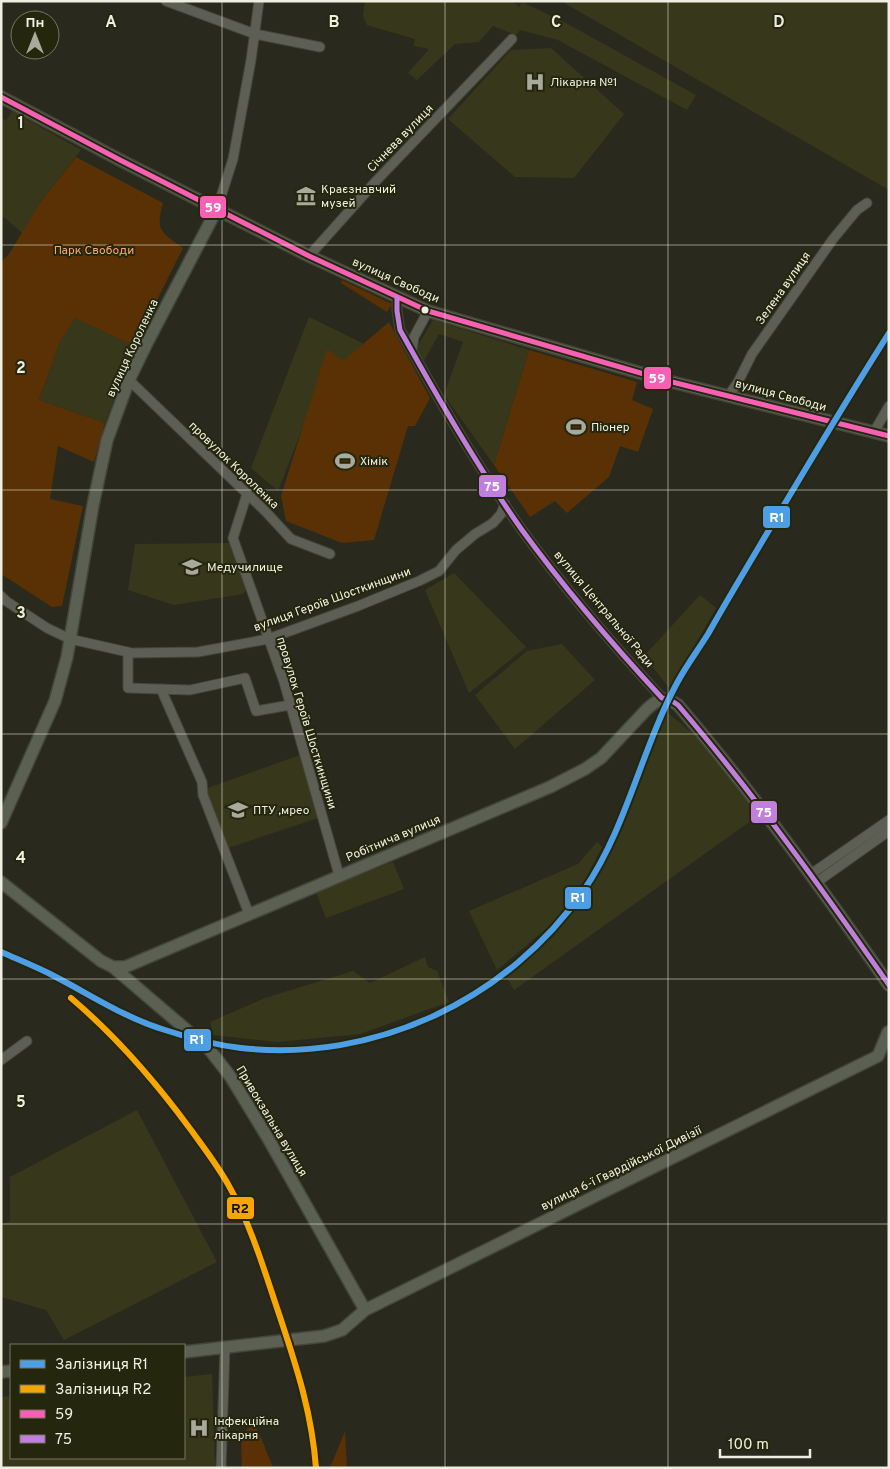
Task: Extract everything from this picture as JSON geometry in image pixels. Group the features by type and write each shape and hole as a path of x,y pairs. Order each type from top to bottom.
{"main road":[{"name":"вулиця Свободи","path":"1,97 309,256 428,311 668,381 889,436"},
{"name":"вулиця Короленка","path":"1,823 55,702 67,657 107,440 129,380 218,209"},
{"name":"Робітнича вулиця","path":"113,967 125,967 550,787 585,769 600,758 654,702 662,698"},
{"name":"вулиця Центральної Ради","path":"662,698 669,699 678,705 718,752 814,878 889,985"},
{"name":"Привокзальна вулиця","path":"1,882 101,961 113,967 209,1049 230,1076 269,1140 365,1310"},
{"path":"878,1056 889,1033"},
{"name":"вулиця 6-ї Гвардійської Дивізії","path":"185,1352 324,1336 342,1330 365,1310 878,1056"}],"street":[{"path":"166,1 255,34 320,47"},
{"name":"вулиця Короленка","path":"218,209 233,158 259,1"},
{"name":"Січнева вулиця","path":"309,256 376,180 512,40"},
{"name":"Зелена вулиця","path":"729,396 752,354 828,247 857,210 867,203"},
{"name":"вулиця Центральної Ради","path":"397,298 400,330 436,394 504,504 579,603 619,652 662,698"},
{"path":"412,350 414,337 428,311"},
{"name":"провулок Короленка","path":"129,380 291,539 330,554"},
{"path":"874,432 889,406"},
{"name":"провулок Героїв Шосткинщини","path":"247,494 233,538 290,705 339,875"},
{"name":"вулиця Героїв Шосткинщини","path":"1,596 6,602 47,628 70,639 128,652 198,652 268,638 358,606 419,581 439,571 456,550 475,534 494,523 504,504"},
{"path":"128,652 128,688 162,691 190,690 245,678 256,711 290,705"},
{"path":"162,691 202,782 202,795 249,914"},
{"path":"814,878 889,820"},
{"path":"814,878 889,832"},
{"path":"1,1060 27,1041"},
{"name":"вулиця 6-ї Гвардійської Дивізії","path":"878,1056 889,1050"},
{"path":"221,1468 224,1348"}],"shaded area":[{"path":"365,1 512,1 519,7 522,2 564,22 696,95 687,110 558,40 520,30 516,35 493,26 479,42 455,44 417,80 408,73 429,49 414,46 415,39 367,25 363,16"},
{"path":"561,1 889,1 889,190"},
{"name":"Лікарня №1","path":"551,48 624,114 574,178 515,177 448,119 511,50"},
{"path":"12,111 81,150 39,204 22,233 4,217 1,219 1,118 6,121"},
{"path":"74,317 134,346 105,423 39,400 60,342"},
{"path":"309,317 364,344 318,388 278,491 251,468"},
{"path":"433,320 529,350 494,465 444,395 463,342 439,334 424,361 416,349"},
{"path":"230,543 247,588 243,594 174,605 128,590 135,544"},
{"path":"454,573 526,647 469,693 425,590"},
{"path":"700,595 716,608 670,689 644,656"},
{"path":"562,644 595,680 515,749 475,695 527,651"},
{"path":"667,712 699,739 759,815 514,990 505,975 553,937 590,888 609,855"},
{"path":"300,755 318,818 228,848 205,789"},
{"path":"597,842 602,847 586,878 553,923 497,970 469,911 578,864"},
{"path":"393,862 404,889 326,918 316,892"},
{"path":"425,957 428,967 437,971 449,1002 360,1034 277,1042 213,1035 210,1022 265,998 353,971 370,983"},
{"path":"137,1110 217,1262 64,1340 46,1310 1,1297 1,1225 10,1221 10,1177"},
{"name":"Інфекційна лікарня","path":"212,1374 215,1468 1,1468 1,1397 10,1396 10,1459 185,1459 185,1377"}],"green space":[{"name":"Парк Свободи","path":"76,157 163,203 160,220 162,230 169,238 183,248 134,346 75,318 60,342 39,400 105,423 94,462 58,446 50,499 83,506 62,606 52,607 1,574 1,262 9,254 39,204"},
{"path":"342,280 392,304 387,312 341,283"},
{"name":"Хімік","path":"389,322 430,398 415,426 408,426 374,540 342,543 286,521 281,496 327,349 343,361"},
{"name":"Піонер","path":"529,350 637,382 632,400 653,409 638,452 620,446 609,477 567,513 555,501 530,517 494,465"},
{"path":"252,1426 258,1430 273,1468 242,1468 241,1444 246,1430"},
{"path":"345,1431 347,1468 330,1468"}],"rail line":[{"name":"R1","path":"1,952 48,973 122,1013 150,1025 202,1041 241,1048 291,1050 340,1045 388,1034 434,1016 477,992 517,963 553,929 584,890 612,840 653,735 677,683 889,333"},
{"name":"R2","path":"71,998 120,1044 164,1094 216,1164 237,1202 258,1250 298,1373 311,1429 316,1468"}],"transit line":[{"name":"59","path":"1,97 309,256 428,311 668,381 889,436"},
{"name":"75","path":"397,298 400,330 458,432 522,530 572,595 626,658 662,698 669,699 678,705 734,773 787,842 889,985"}],"place":[{"name":"Лікарня №1","path":"535,82"},
{"name":"Краєзнавчий музей","path":"306,196"},
{"name":"Піонер","path":"576,427"},
{"name":"Хімік","path":"345,461"},
{"name":"Медучилище","path":"192,567"},
{"name":"ПТУ ,мрео","path":"238,810"},
{"name":"Інфекційна лікарня","path":"199,1428"}]}
